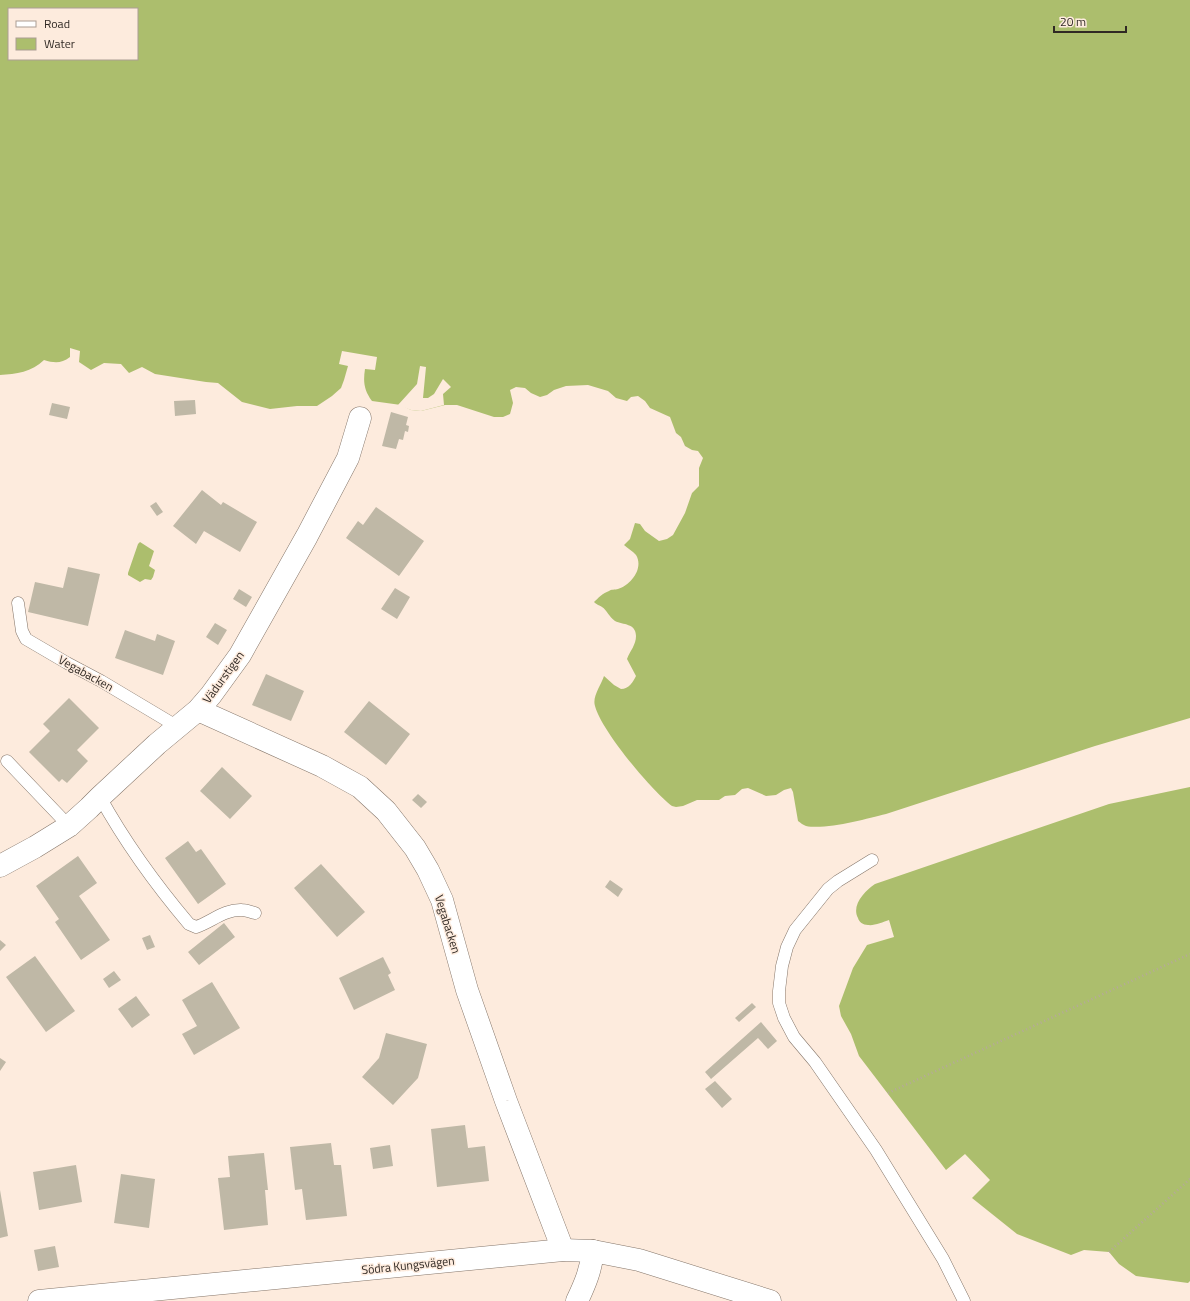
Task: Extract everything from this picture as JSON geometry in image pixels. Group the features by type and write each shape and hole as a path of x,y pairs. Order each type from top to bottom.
{"street":[{"name":"Vädurstigen","path":"0,866 35,847 68,826 90,808 100,797 178,726 198,710 212,695 240,655 275,594 348,458 360,418"},
{"name":"Vegabacken","path":"198,710 322,766 360,787 386,811 415,848 428,870 442,900 467,990 506,1101 563,1250"},
{"name":"Södra Kungsvägen","path":"39,1301 563,1250 593,1251 639,1260 770,1301"},
{"path":"577,1301 587,1282 593,1251"}],"lane":[{"name":"Vegabacken","path":"18,603 22,631 26,640 101,681 178,726"},
{"path":"7,761 68,826"},
{"path":"100,797 114,823 150,874 189,924 196,927 219,915 241,910 255,913"},
{"path":"872,860 828,889 795,930 787,947 782,966 779,1003 784,1018 794,1037 815,1062 876,1150 943,1259 964,1301"}],"path":[{"path":"888,1093 1190,954"},
{"path":"1109,1252 1190,1179"}],"water":[{"path":"0,0 1190,0 1190,718 1095,746 886,814 824,827 806,826 798,821 791,788 776,795 766,796 748,788 742,789 735,795 725,796 719,800 697,800 683,806 672,806 640,774 616,744 599,717 594,702 604,676 621,689 626,688 632,683 636,676 627,659 634,645 636,636 634,629 628,625 615,621 604,608 594,602 607,592 623,587 632,580 635,575 638,560 636,555 624,545 630,539 635,523 640,524 645,531 659,541 667,539 673,535 685,513 692,493 699,486 699,468 703,458 698,451 692,450 685,446 681,437 676,433 670,417 650,408 645,401 638,396 631,397 627,401 616,398 608,391 588,385 566,386 540,397 531,393 525,388 516,387 510,390 513,403 510,414 503,417 494,417 457,405 445,405 421,411 411,410 401,405 372,401 367,393 364,382 364,374 365,369 375,370 377,357 342,351 339,364 348,366 341,388 317,406 297,406 270,409 242,402 218,383 155,374 142,367 129,373 121,364 104,363 91,370 79,362 80,351 70,348 70,357 64,361 54,362 44,360 29,370 0,375"},
{"path":"140,542 154,551 149,566 155,570 151,580 145,579 140,582 128,575 128,573"},
{"path":"1190,787 1190,1281 1188,1283 1136,1276 1119,1264 1109,1252 1084,1250 1071,1255 1017,1234 972,1198 990,1180 965,1154 946,1170 859,1056 851,1034 841,1016 839,1006 853,968 867,945 894,937 889,920 878,924 866,925 860,922 856,913 856,908 863,894 875,884 1109,804"}],"pier":[{"path":"420,366 426,367 423,398 428,398 434,394 443,379 451,387 443,394 444,405 421,411 411,410 398,405 417,384"}],"building":[{"path":"195,400 196,414 175,416 174,401"},
{"path":"52,403 70,407 67,419 49,415"},
{"path":"391,412 408,417 406,425 409,426 408,432 405,431 403,440 399,439 396,449 382,446"},
{"path":"202,490 221,505 223,502 257,522 240,552 204,531 196,544 173,526"},
{"path":"156,502 163,512 157,516 150,506"},
{"path":"376,507 424,541 399,576 346,538 358,521 363,525"},
{"path":"68,567 100,574 88,626 28,612 35,582 63,588"},
{"path":"395,588 410,597 397,619 381,609"},
{"path":"239,589 252,597 246,607 233,599"},
{"path":"215,623 227,630 218,645 206,637"},
{"path":"125,630 155,641 157,634 175,641 163,675 115,658"},
{"path":"266,674 304,691 291,721 252,705"},
{"path":"69,698 99,728 77,750 88,761 67,783 62,779 59,782 29,752 50,731 43,724"},
{"path":"369,701 410,734 386,765 344,732"},
{"path":"222,767 252,796 230,819 200,791"},
{"path":"418,794 427,802 421,808 412,800"},
{"path":"188,841 196,852 201,849 226,884 198,904 165,858"},
{"path":"78,856 97,883 79,896 110,940 81,960 55,922 59,919 36,886"},
{"path":"321,864 365,912 337,937 294,888"},
{"path":"610,880 623,889 618,897 605,887"},
{"path":"224,923 235,937 199,965 188,952"},
{"path":"150,935 155,947 147,950 142,938"},
{"path":"0,940 6,945 0,951"},
{"path":"35,956 75,1011 46,1032 6,977"},
{"path":"383,957 391,973 388,975 395,990 354,1010 339,978"},
{"path":"114,971 121,980 109,988 103,979"},
{"path":"212,982 240,1028 194,1055 182,1034 197,1026 182,1000"},
{"path":"136,996 150,1015 132,1028 118,1009"},
{"path":"752,1003 756,1007 739,1022 735,1018"},
{"path":"761,1022 777,1041 768,1049 758,1038 711,1079 705,1072"},
{"path":"386,1033 427,1044 418,1078 393,1105 362,1077 379,1058"},
{"path":"0,1058 6,1062 0,1071"},
{"path":"715,1081 732,1099 722,1108 705,1089"},
{"path":"465,1125 468,1148 485,1146 489,1181 437,1187 431,1129"},
{"path":"331,1143 334,1165 341,1165 347,1216 306,1220 302,1189 295,1190 290,1147"},
{"path":"390,1145 393,1166 373,1169 370,1148"},
{"path":"264,1153 268,1190 265,1190 268,1225 224,1230 218,1178 230,1177 228,1156"},
{"path":"76,1165 82,1202 39,1210 33,1172"},
{"path":"121,1174 155,1179 149,1228 114,1223"},
{"path":"0,1190 8,1236 0,1238"},
{"path":"55,1246 59,1267 38,1271 34,1250"}]}
